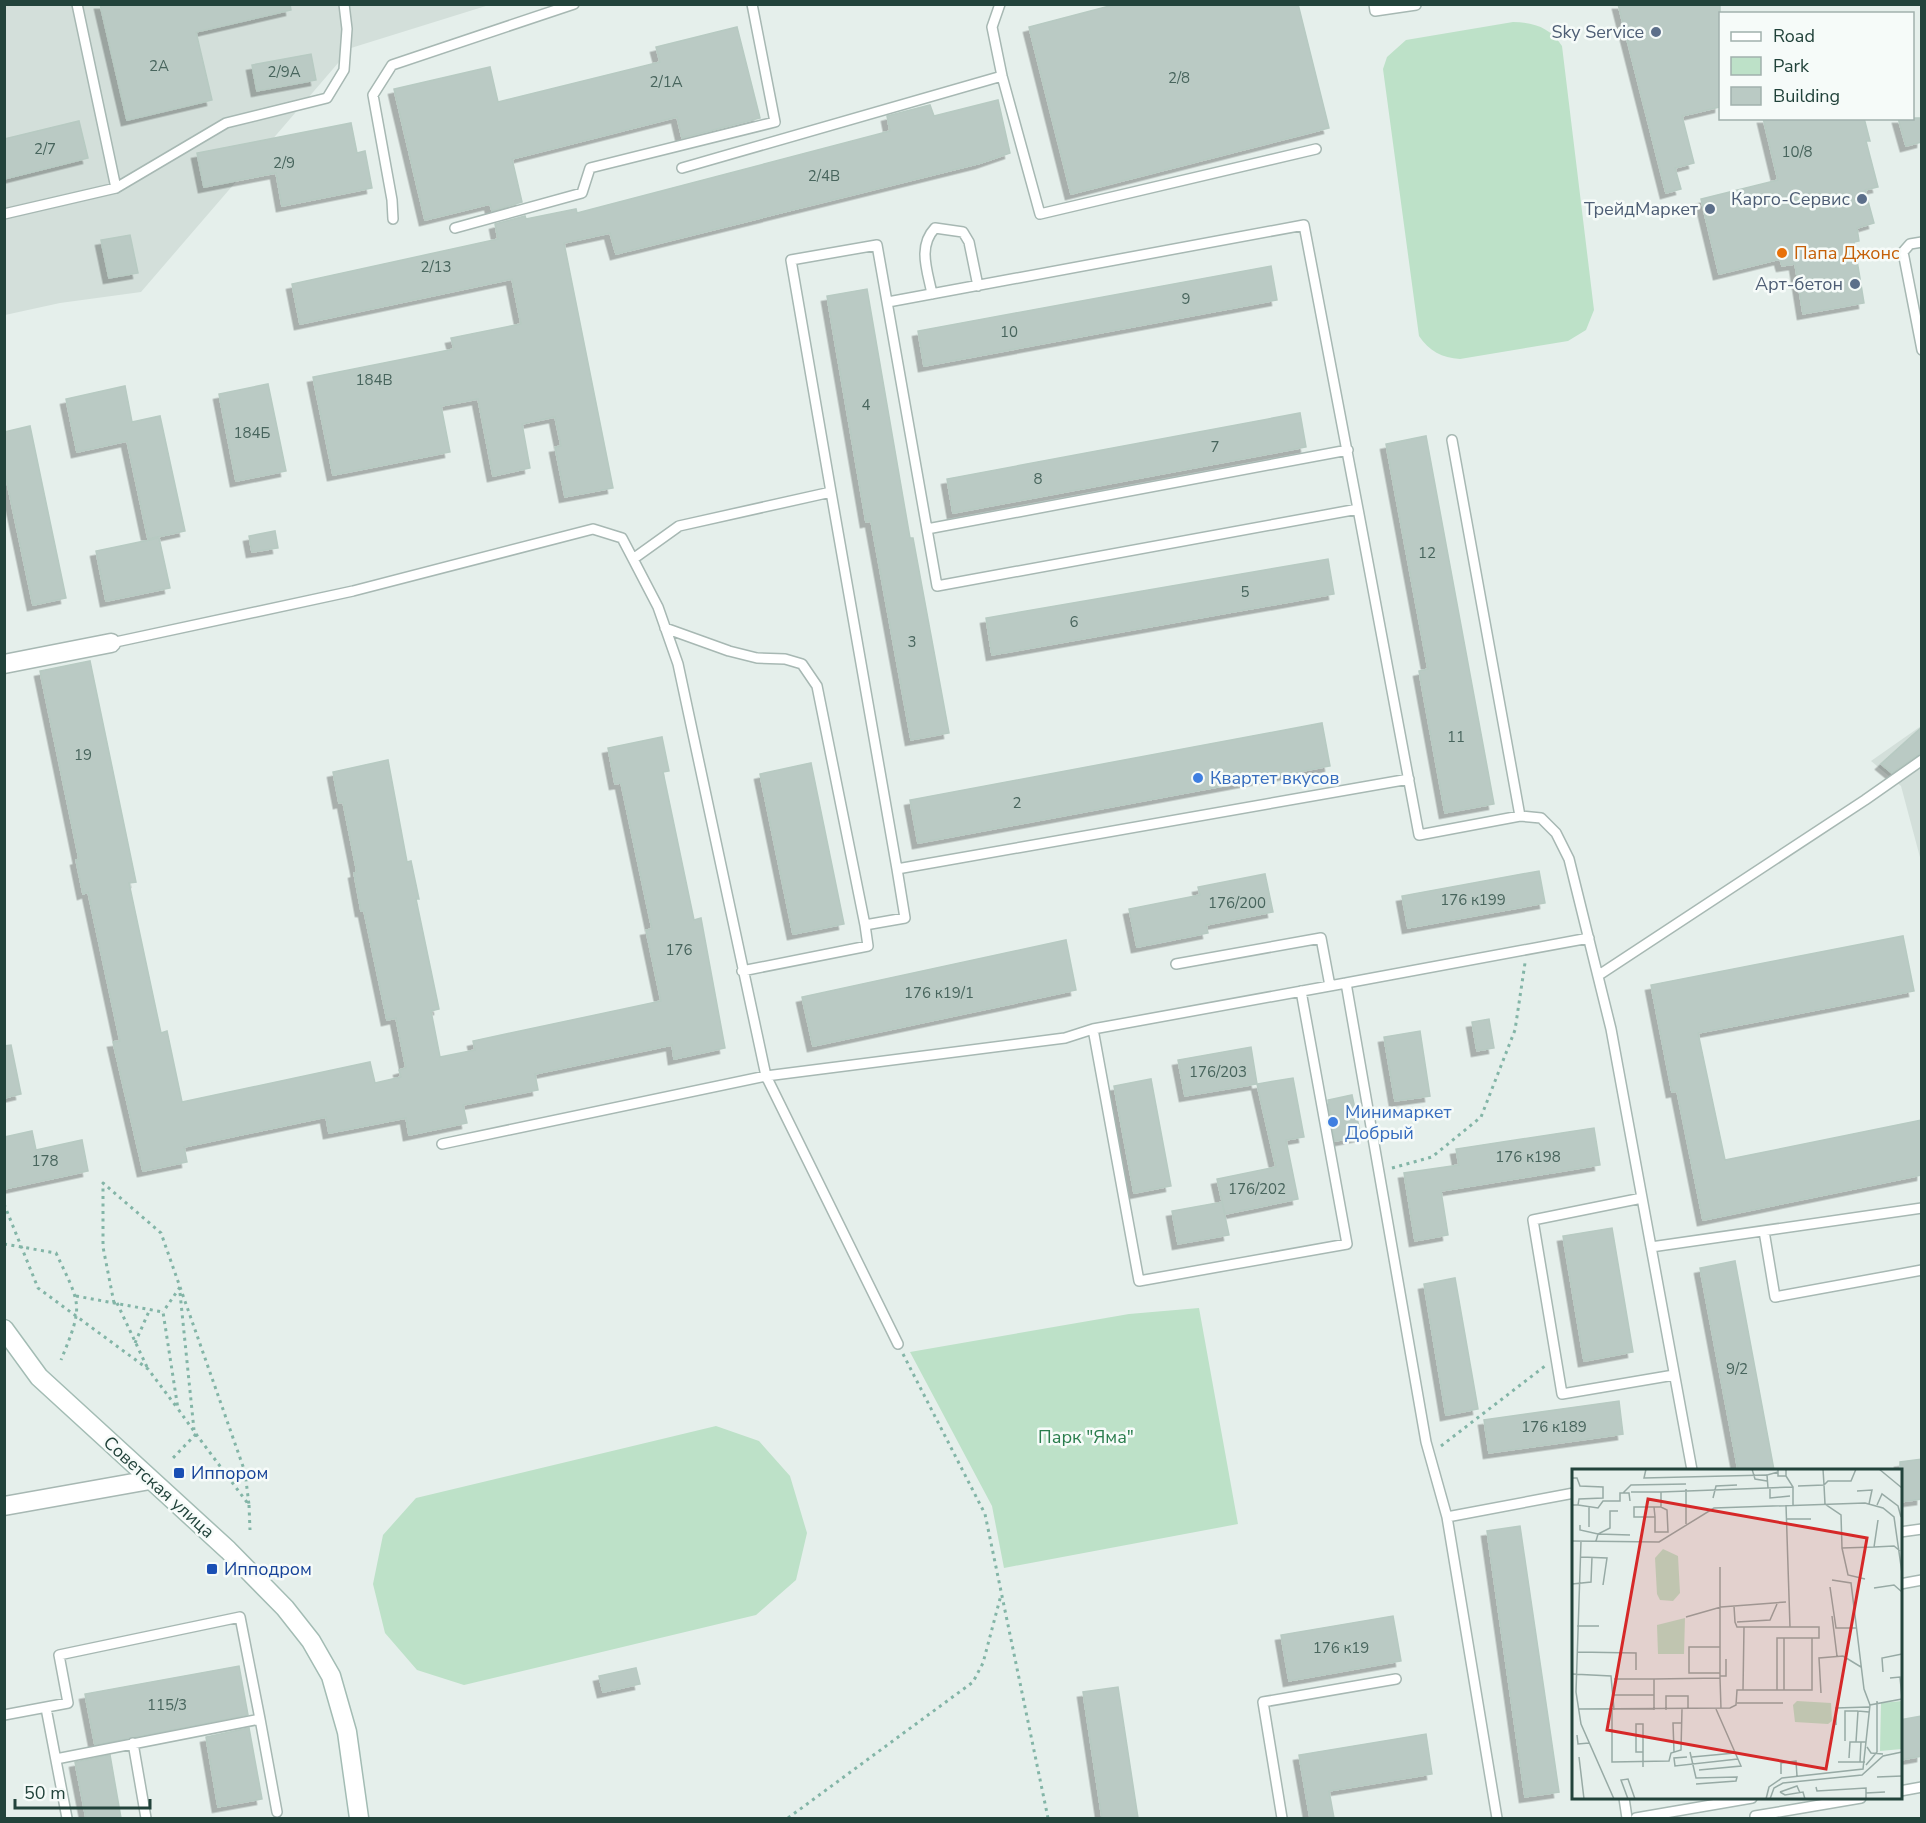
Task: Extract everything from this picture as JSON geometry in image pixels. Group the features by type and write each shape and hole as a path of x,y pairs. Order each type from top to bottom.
{"main road":[{"path":"4,664 111,643"},
{"name":"Советская улица","path":"4,1329 39,1377 228,1550 285,1608 311,1641 331,1676 344,1721 359,1818"},
{"path":"4,1506 150,1480"}],"lane":[{"path":"77,4 116,188"},
{"path":"4,214 116,188 226,123 327,98 344,70 347,29 344,4"},
{"path":"393,219 392,200 373,95 392,65 574,4"},
{"path":"455,228 582,193 590,168 775,122 752,4"},
{"path":"1000,4 992,27 1002,76 1040,214 1316,148"},
{"path":"1374,4 1375,11 1417,5"},
{"path":"682,168 1002,76"},
{"path":"888,302 1304,225 1419,835 1520,816 1541,819 1556,832 1569,859 1599,975 1692,1469"},
{"path":"932,294 924,250 927,237 935,228 963,232 969,242 978,286"},
{"path":"1922,242 1910,244 1903,252 1922,350"},
{"path":"865,925 905,918 791,260 877,245 937,586 1359,509"},
{"path":"1452,440 1520,816"},
{"path":"927,529 1348,450"},
{"path":"633,559 679,526 831,492"},
{"path":"111,643 365,589 593,529 622,538 658,607 678,664 766,1076 898,1344"},
{"path":"665,628 729,651 756,658 785,659 802,664 817,686 868,946 742,971"},
{"path":"1599,975 1922,760"},
{"path":"897,869 1409,779"},
{"path":"1176,964 1321,938 1330,986"},
{"path":"442,1144 766,1076 1065,1038 1093,1029 1589,938"},
{"path":"1346,983 1430,1455 1447,1517 1497,1818"},
{"path":"1093,1029 1138,1281 1347,1244 1301,991"},
{"path":"1642,1198 1533,1220 1562,1394 1674,1375"},
{"path":"1651,1247 1922,1208"},
{"path":"1764,1231 1776,1297 1922,1270"},
{"path":"1447,1517 1572,1493"},
{"path":"1902,1532 1922,1529"},
{"path":"1902,1584 1922,1580"},
{"path":"4,1715 68,1703 59,1655 240,1617 277,1812"},
{"path":"1282,1818 1263,1702 1396,1679"},
{"path":"46,1708 66,1818"},
{"path":"56,1759 260,1719"},
{"path":"133,1743 146,1818"},
{"path":"1902,1791 1922,1787"},
{"path":"1624,1799 1627,1818"},
{"path":"1636,1818 1746,1799"},
{"path":"1752,1799 1755,1817 1850,1799"}],"path":[{"path":"1379,1171 1432,1157 1481,1117 1515,1030 1528,949"},
{"path":"249,1505 148,1369 115,1303 103,1247 103,1183 161,1233 245,1472 249,1505 250,1530"},
{"path":"4,1204 38,1288 148,1369"},
{"path":"4,1244 56,1253 76,1296 78,1319 61,1360"},
{"path":"178,1409 163,1312 180,1287"},
{"path":"171,1460 195,1432 180,1287"},
{"path":"76,1296 163,1312"},
{"path":"135,1343 150,1309"},
{"path":"898,1344 985,1514 1048,1818"},
{"path":"1430,1455 1556,1358"},
{"path":"788,1818 973,1682 983,1663 1002,1594"}],"shaded area":[{"path":"5,5 489,5 351,48 141,292 60,303 5,315"},
{"path":"1921,726 1921,861 1901,786 1871,761"}],"green space":[{"path":"1513,22 1541,27 1553,35 1562,46 1594,310 1586,330 1568,341 1460,359 1453,358 1432,350 1419,336 1383,69 1387,57 1406,40"},
{"name":"Парк \"Яма\"","path":"1199,1308 1238,1524 1004,1568 992,1506 910,1352 1129,1314"},
{"path":"716,1426 759,1441 790,1476 807,1533 796,1580 756,1615 464,1685 417,1670 385,1633 373,1584 383,1535 416,1498"}],"building":[{"path":"100,4 290,4 291,10 196,32 212,100 127,120"},
{"path":"1117,4 1298,4 1329,128 1071,194 1029,27"},
{"path":"1618,4 1720,4 1719,107 1682,116 1694,163 1675,168 1681,189 1666,193"},
{"path":"737,27 760,118 682,138 677,117 512,159 522,202 492,211 490,204 425,220 394,89 490,67 498,102 660,62 656,47"},
{"path":"311,54 316,80 257,91 252,65"},
{"path":"998,100 1010,153 981,163 616,254 610,233 564,243 613,488 565,497 555,447 561,446 555,417 522,424 530,468 493,476 478,399 441,406 450,452 333,475 313,377 454,349 451,338 521,324 512,279 300,324 292,284 498,239 495,224 525,216 526,219 576,209 577,213 890,131 887,116 930,105 934,116"},
{"path":"1922,118 1922,142 1906,146 1899,120"},
{"path":"1763,120 1865,120 1870,141 1866,141 1878,187 1865,190 1874,223 1857,228 1859,241 1854,242 1864,303 1803,314 1795,264 1782,266 1780,259 1719,274 1701,199 1778,180"},
{"path":"79,121 88,158 4,179 4,139"},
{"path":"351,123 357,153 365,151 372,188 282,206 276,173 204,187 197,153"},
{"path":"130,235 138,273 109,278 101,240"},
{"path":"1271,266 1277,300 924,366 918,331"},
{"path":"867,289 910,538 913,538 949,733 911,740 871,521 866,522 827,296"},
{"path":"268,384 286,471 236,481 219,394"},
{"path":"125,386 132,422 160,416 185,531 148,539 127,441 77,452 66,399"},
{"path":"1300,413 1306,447 953,513 947,479"},
{"path":"30,426 66,598 33,605 4,468 4,432"},
{"path":"1426,436 1494,804 1445,813 1419,671 1428,669 1386,444"},
{"path":"275,531 278,548 252,552 249,536"},
{"path":"159,538 170,588 106,601 96,551"},
{"path":"1328,559 1334,594 992,655 986,618"},
{"path":"90,661 136,882 129,883 161,1033 167,1031 182,1102 370,1062 375,1083 401,1077 399,1070 406,1068 396,1018 387,1020 364,911 361,911 354,873 357,872 343,802 339,803 333,772 388,760 407,862 411,861 419,899 416,899 439,1009 431,1011 440,1057 475,1050 473,1041 661,1001 646,930 652,929 621,783 615,784 608,748 662,737 669,771 663,772 694,920 701,918 725,1048 674,1059 672,1045 535,1074 538,1090 463,1105 467,1123 409,1135 406,1118 329,1133 326,1117 184,1147 187,1162 143,1171 113,1042 120,1041 88,892 83,894 76,860 79,859 40,671"},
{"path":"1322,723 1330,766 918,843 910,800"},
{"path":"1922,727 1922,752 1892,773 1881,764"},
{"path":"811,763 844,924 793,934 760,774"},
{"path":"1539,871 1545,903 1408,928 1402,896"},
{"path":"1265,874 1273,912 1206,925 1208,933 1137,947 1129,909 1200,895 1198,887"},
{"path":"1903,936 1914,991 1698,1033 1725,1160 1922,1120 1922,1175 1703,1220 1677,1091 1672,1092 1651,985"},
{"path":"1066,940 1076,990 813,1046 802,997"},
{"path":"1489,1019 1494,1048 1477,1051 1472,1022"},
{"path":"1420,1031 1430,1096 1395,1101 1384,1037"},
{"path":"11,1045 21,1094 4,1098 4,1046"},
{"path":"1251,1047 1257,1084 1185,1096 1178,1060"},
{"path":"1293,1078 1304,1137 1286,1140 1298,1199 1225,1214 1217,1179 1276,1167 1257,1084"},
{"path":"1151,1079 1171,1186 1134,1193 1114,1086"},
{"path":"1352,1095 1361,1136 1335,1141 1328,1100"},
{"path":"1594,1128 1600,1165 1441,1191 1448,1235 1415,1241 1404,1173 1459,1165 1456,1149"},
{"path":"32,1131 36,1150 82,1140 88,1171 4,1189 4,1137"},
{"path":"1222,1202 1229,1235 1178,1244 1172,1211"},
{"path":"1612,1228 1633,1352 1584,1361 1563,1236"},
{"path":"1735,1261 1774,1469 1738,1469 1700,1268"},
{"path":"1455,1278 1478,1409 1446,1415 1424,1284"},
{"path":"1619,1401 1623,1434 1489,1453 1484,1420"},
{"path":"1922,1459 1922,1499 1902,1502 1900,1462"},
{"path":"1520,1526 1559,1792 1525,1797 1487,1531"},
{"path":"1393,1616 1401,1661 1289,1681 1281,1635"},
{"path":"239,1666 248,1715 95,1745 85,1694"},
{"path":"636,1668 640,1684 603,1692 599,1676"},
{"path":"1118,1687 1138,1818 1102,1818 1083,1692"},
{"path":"1922,1716 1922,1756 1902,1760 1902,1720"},
{"path":"249,1728 262,1799 218,1807 206,1737"},
{"path":"1426,1734 1432,1774 1329,1791 1334,1818 1310,1818 1299,1755"},
{"path":"110,1755 121,1818 86,1818 75,1762"}],"place":[{"name":"Sky Service","path":"1656,32"},
{"name":"Карго-Сервис","path":"1862,199"},
{"name":"ТрейдМаркет","path":"1710,209"},
{"name":"Папа Джонс","path":"1782,253"},
{"name":"Арт-бетон","path":"1855,284"},
{"name":"Квартет вкусов","path":"1198,778"},
{"name":"Минимаркет Добрый","path":"1333,1122"},
{"name":"Иппором","path":"179,1473"},
{"name":"Ипподром","path":"212,1569"}]}
